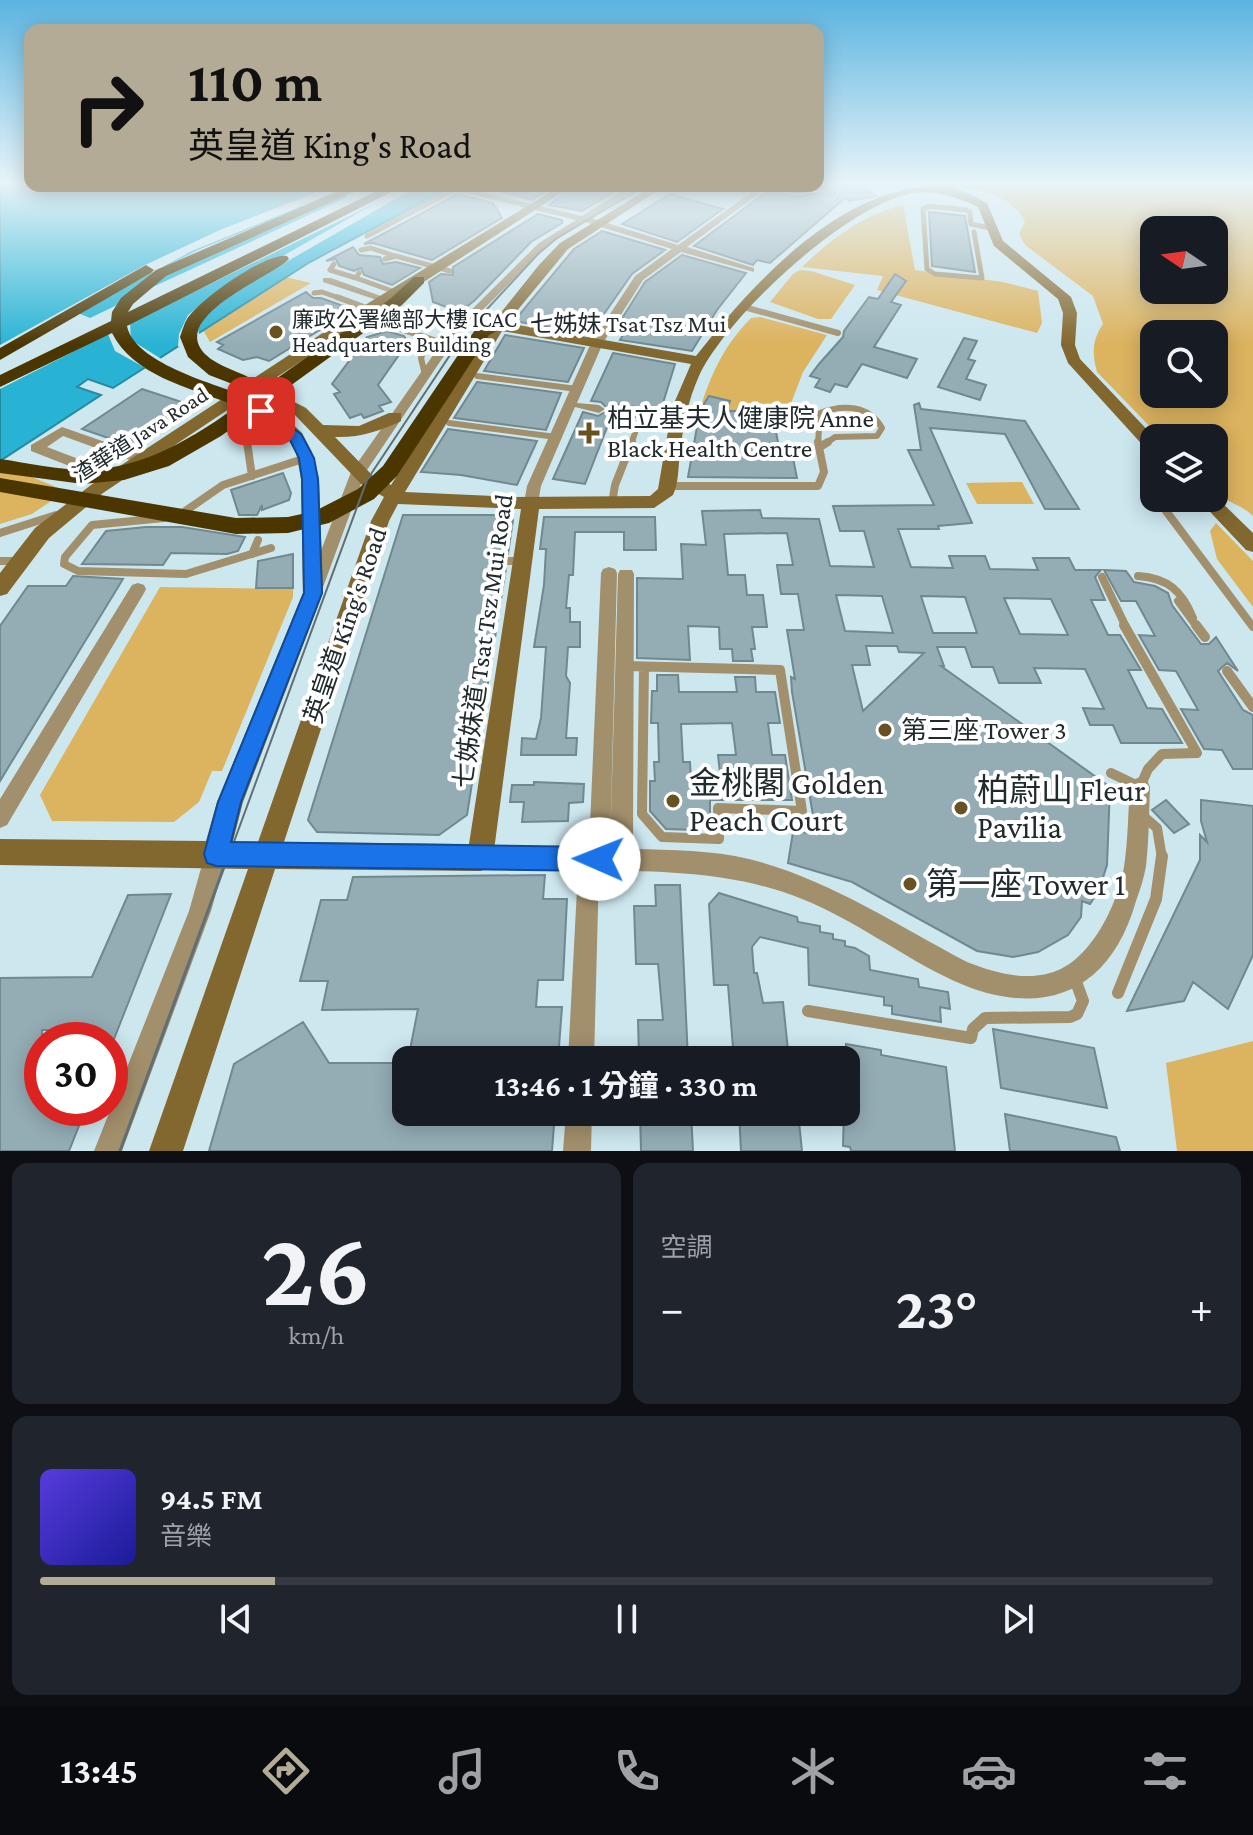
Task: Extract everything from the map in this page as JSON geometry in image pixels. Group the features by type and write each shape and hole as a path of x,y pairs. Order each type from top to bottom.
{"highway":[{"path":"0,355 110,290 174,256 218,238"},
{"path":"238,238 183,261 152,279 127,301 118,324 125,345 149,362 218,383 254,388"},
{"path":"0,364 269,238"},
{"path":"0,382 292,238"},
{"path":"236,399 218,383 189,345 189,326 202,309 232,287 318,238"},
{"path":"0,466 83,477 147,467 199,442 405,295 419,280"},
{"path":"0,485 236,526 272,527 303,522 349,504 380,482 467,372 483,331 499,326"}],"main road":[{"name":"渣華道 Java Road","path":"0,588 42,533 66,513 369,309 444,269 489,238"},
{"name":"英皇道 King's Road","path":"166,1151 374,534 408,464 435,428 516,300 559,250 578,238"},
{"path":"254,388 291,404 320,430 358,472 395,496 415,501 647,504 660,500 668,486 677,424 700,361 744,307 818,238"},
{"path":"997,238 1006,250 1054,287 1069,307 1068,345 1076,366 1140,432"},
{"path":"499,326 700,361"},
{"path":"236,399 284,425 296,437 307,458 313,593"},
{"path":"320,430 356,433 395,417"},
{"name":"七姊妹道 Tsat Tsz Mui Road","path":"480,858 515,561 531,503"},
{"path":"1220,512 1253,545"},
{"name":"英皇道 King's Road","path":"216,854 230,802 313,593"},
{"path":"0,852 115,860 216,854 480,858"}],"street":[{"name":"英皇道 King's Road","path":"313,593 358,472 395,417 454,333 499,282 554,238"},
{"path":"645,238 750,270"},
{"name":"七姊妹道 Tsat Tsz Mui Road","path":"531,503 534,486 597,343 629,302 634,277 693,238"},
{"path":"327,280 389,296"},
{"path":"581,406 599,409"},
{"path":"616,411 636,414"},
{"path":"125,471 110,455 81,434 61,431 36,448 90,469 110,455 143,460"},
{"path":"583,1046 603,859 634,666 618,573 603,859"},
{"path":"0,818 138,589"},
{"path":"480,858 718,864 780,879 831,901 960,971 991,983 1021,988 1049,986 1074,976 1099,951 1119,922 1135,868 1140,787"},
{"name":"英皇道 King's Road","path":"108,1151 200,911 216,854"},
{"path":"577,1151 578,1126"}],"lane":[{"path":"925,238 927,269 935,274 982,278 975,238"},
{"path":"361,250 371,248 444,269"},
{"path":"385,259 396,256"},
{"path":"334,264 330,270 358,276 389,296"},
{"path":"314,293 322,292 369,309"},
{"path":"744,307 838,333"},
{"path":"397,328 434,340"},
{"path":"425,375 418,359 434,340 454,333"},
{"path":"467,372 577,389"},
{"path":"668,486 818,486 824,476 820,447 817,417 825,410 866,410 878,417 882,428 877,436 835,437 820,447"},
{"path":"435,428 556,437"},
{"path":"612,504 615,485 635,433"},
{"path":"247,439 252,476"},
{"path":"271,548 186,574 78,571 65,566 64,561 84,532 96,523 151,520 182,514 223,485 307,458"},
{"path":"1167,512 1253,627"},
{"path":"0,533 66,513"},
{"path":"252,554 258,540"},
{"path":"0,561 20,561"},
{"path":"1138,576 1158,577 1173,583 1193,618"},
{"path":"1102,577 1120,617 1197,753 1162,754 1148,769 1140,787 1111,773"},
{"path":"1116,600 1120,617"},
{"path":"1178,601 1205,637"},
{"path":"634,666 780,670 802,811 718,808 719,839 662,837 642,814 634,666"},
{"path":"1227,671 1249,706"},
{"path":"1118,993 1156,899 1163,849 1160,830 1155,823 1138,813"},
{"path":"808,1011 971,1038 973,1029 985,1018 1070,1017 1077,1014 1083,1001 1074,976"}],"shaded area":[{"path":"836,238 909,238 915,270 1003,282 1038,291 1042,323 1037,333 877,290 883,276 802,267"},
{"path":"1021,238 1140,238 1140,304 1228,304 1228,238 1253,238 1253,516 1228,501 1228,424 1147,424 1097,372 1094,347 1103,324 1093,296 1025,245"},
{"path":"800,270 855,285 831,319 818,319 770,302"},
{"path":"285,277 311,283 210,342 203,330"},
{"path":"760,317 827,335 803,372 788,411 700,410 726,349 751,318"},
{"path":"0,464 66,491 32,514 0,524"},
{"path":"1022,482 1034,504 977,504 966,483"},
{"path":"1216,523 1253,561 1253,607 1217,559 1210,531"},
{"path":"160,587 293,589 293,597 222,771 212,771 199,802 174,822 52,821 40,795"},
{"path":"1253,1041 1253,1151 1177,1151 1166,1063"}],"water":[{"path":"0,238 356,238 310,262 113,388 88,379 77,387 101,395 0,461"}],"pier":[{"path":"203,238 224,238 192,251 78,313 90,318 115,306 154,272 228,238 249,238 166,274 144,291 260,238 305,238 130,323 131,340 163,360 149,370 115,351 108,334 0,389 0,345 145,265"},
{"path":"315,238 328,238 222,299 205,316 198,330 200,337 178,347 179,334 188,315 209,298"}],"building":[{"path":"376,238 469,238 432,260 373,243 364,244"},
{"path":"500,238 538,238 460,312 433,302 429,282 441,274 453,275 453,267"},
{"path":"592,238 624,238 665,250 632,274 590,334 514,321 574,249"},
{"path":"664,238 683,238 677,242"},
{"path":"705,238 799,238 770,263 757,260 753,265 694,246"},
{"path":"930,238 969,238 975,272 932,266"},
{"path":"353,247 359,255 380,257 383,264 396,262 420,268 392,285 364,275 361,268 354,271 339,266 336,259 326,261"},
{"path":"682,255 746,273 717,310 692,351 620,340 624,333 614,331 645,282"},
{"path":"895,274 906,281 891,302 901,305 874,347 917,359 907,378 862,364 847,387 835,384 830,392 815,387 820,379 810,376 843,337 844,331 869,297 878,299"},
{"name":"廉政公署總部大樓 ICAC Headquarters Building","path":"306,292 313,298 349,308 329,321 333,322 269,361 257,357 243,360 218,349 223,345 217,342"},
{"path":"387,331 404,336 408,342 378,385 391,402 379,406 383,411 364,418 361,414 350,418 334,394 340,392 332,384 367,337"},
{"path":"505,335 584,348 568,382 484,371"},
{"path":"964,338 977,341 968,359 975,361 966,379 986,385 980,400 938,387"},
{"path":"613,353 675,364 659,416 645,414 641,408 616,404 608,409 601,402 591,401"},
{"path":"477,382 561,393 546,430 454,418"},
{"path":"142,389 194,406 137,448 82,429"},
{"path":"709,396 730,401 726,411 772,411 781,458 793,458 797,478 688,477 700,410"},
{"path":"919,403 921,409 1025,421 1079,509 1045,509 1005,434 930,428 972,523 938,526 939,529 898,529 911,567 953,568 949,556 985,556 990,569 1038,570 1033,558 1069,558 1075,570 1101,570 1095,577 1105,600 1091,600 1108,635 1120,635 1141,670 1128,670 1147,708 1162,709 1182,743 1121,743 1113,725 1090,725 1083,708 1104,709 1085,669 1034,668 1041,683 999,683 993,667 972,667 965,647 937,647 944,666 941,666 1110,787 1107,865 1099,890 1090,904 1082,901 1081,917 1068,935 1038,952 1013,957 977,951 852,882 788,863 793,832 816,833 792,692 791,677 795,679 787,630 804,630 798,594 781,594 777,565 793,565 787,533 724,534 728,575 745,575 747,595 763,595 767,627 752,627 753,661 733,661 732,649 720,649 719,627 688,626 690,660 637,658 637,578 683,579 681,544 706,545 702,511 760,510 762,518 819,519 830,566 874,567 864,531 840,531 833,506 934,505 908,450 921,450 914,405","holes":["836,595 882,596 893,633 845,631","921,596 965,597 977,633 933,633","1004,598 1051,599 1068,635 1020,634","866,646 897,646 899,652 924,653 863,711 852,665 870,665"]},
{"name":"柏立基夫人健康院 Anne Black Health Centre","path":"607,411 611,417 585,484 553,479 583,412 598,416"},
{"path":"448,429 537,441 517,485 421,472"},
{"path":"283,473 291,493 289,500 262,510 262,505 257,515 239,515 231,490"},
{"path":"403,515 507,515 513,520 508,554 500,560 506,568 467,815 439,835 317,832 308,820"},
{"path":"544,517 655,517 656,550 624,550 624,532 575,532 573,575 569,575 566,608 570,608 570,622 580,622 580,647 568,647 566,676 570,683 566,738 577,738 576,755 521,755 522,738 536,739 541,718 546,647 534,647 544,585 546,549 540,549"},
{"path":"182,527 245,537 238,551 227,554 171,553 163,565 82,564 106,531"},
{"path":"293,554 293,588 256,588 258,561"},
{"path":"1104,570 1126,571 1134,582 1155,586 1168,593 1172,605 1201,644 1209,644 1216,637 1238,671 1227,663 1218,671 1243,710 1253,715 1253,769 1233,769 1222,750 1204,749 1181,709 1198,710 1176,671 1159,670 1139,635 1155,636 1136,601 1121,601"},
{"path":"73,576 123,579 0,781 0,626 28,586 66,586"},
{"path":"657,675 678,675 679,692 737,692 735,677 755,677 756,692 775,692 780,723 768,723 772,755 785,755 792,800 710,800 710,821 694,820 694,830 666,829 650,811 650,781 655,781 654,762 659,762 658,723 651,723 652,691 657,691","holes":["732,723 736,755 718,755 721,782 691,782 690,762 683,762 681,724"]},
{"path":"534,782 584,784 583,802 569,803 568,821 522,822 524,802 510,802 512,785 534,785"},
{"path":"1166,800 1189,824 1174,833 1152,810"},
{"path":"1201,800 1253,806 1253,955 1228,1009 1193,982 1184,1001 1127,1011 1200,860 1200,835 1207,842 1201,821"},
{"path":"545,875 543,899 567,899 563,980 538,980 536,1007 562,1007 559,1046 411,1046 418,1009 322,1010 328,981 300,981 321,900 347,900 353,877"},
{"path":"655,885 680,885 687,1046 639,1046 638,1020 663,1020 658,964 636,964 634,906 656,906"},
{"path":"719,893 797,917 798,922 820,926 820,932 833,934 833,939 845,941 845,946 869,956 870,970 918,979 919,987 948,992 950,1009 940,1007 941,1022 892,1014 892,1006 884,1005 884,997 809,985 808,948 760,937 752,947 754,973 757,973 763,1003 783,1002 788,1046 733,1046 728,985 714,985 709,904"},
{"path":"171,894 121,1022 24,1022 24,1126 79,1126 69,1151 0,1151 0,978 92,977 128,895"},
{"path":"303,1022 329,1063 392,1063 392,1126 554,1126 552,1151 209,1151 234,1064"},
{"path":"993,1029 1094,1048 1107,1108 1001,1088"},
{"path":"860,1046 881,1050 881,1055 946,1067 955,1151 851,1151 850,1147 843,1146 844,1126 860,1126"},
{"path":"1005,1114 1116,1137 1120,1151 1010,1151"},
{"path":"640,1126 692,1126 693,1151 641,1151"},
{"path":"740,1126 799,1126 802,1151 741,1151"}],"tram line":[{"path":"228,858 367,480 464,334 538,254 557,238"},
{"path":"120,1151 228,856"}],"place":[{"name":"廉政公署總部大樓 ICAC Headquarters Building","path":"276,332"},
{"name":"柏立基夫人健康院 Anne Black Health Centre","path":"589,433"},
{"name":"第三座 Tower 3","path":"885,730"},
{"name":"金桃閣 Golden Peach Court","path":"673,801"},
{"name":"柏蔚山 Fleur Pavilia","path":"961,808"},
{"name":"第一座 Tower 1","path":"910,884"}],"district":[{"name":"七姊妹 Tsat Tsz Mui","path":"628,324"}],"route":[{"path":"261,411 278,420 296,437 307,458 313,593 230,802 216,854 599,859"}]}
